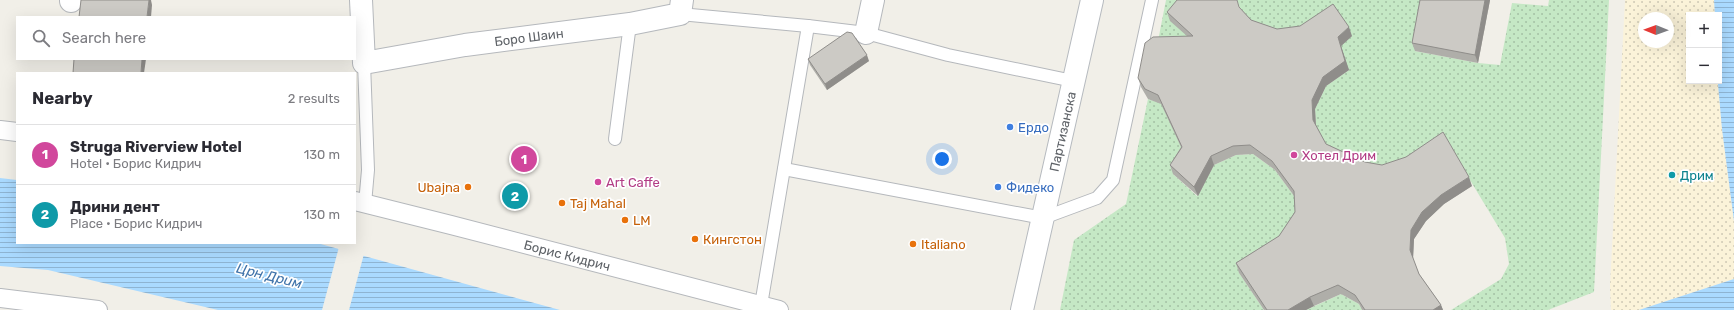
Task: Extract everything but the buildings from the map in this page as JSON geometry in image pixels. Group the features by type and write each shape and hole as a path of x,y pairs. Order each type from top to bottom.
{"street":[{"path":"361,0 364,63"},
{"path":"866,33 873,0"},
{"name":"Партизанска","path":"1022,310 1092,0"},
{"name":"Боро Шаин","path":"364,63 466,45 630,24 681,7"},
{"path":"0,130 16,132"},
{"name":"Борис Кидрич","path":"360,203 451,224 779,310"},
{"path":"0,298 97,310"}],"lane":[{"path":"784,169 1043,218 1097,198 1113,180 1152,0"},
{"path":"681,7 866,33 948,55 1074,81"},
{"path":"615,139 630,24"},
{"path":"761,305 808,26"},
{"path":"360,203 368,170 364,63"}],"green space":[{"path":"1166,0 1188,0 1192,41 1157,46"},
{"path":"1237,0 1424,0 1415,51 1478,63 1500,65 1512,3 1548,6 1549,0 1609,0 1594,292 1548,310 1451,310 1501,279 1509,264 1505,238 1447,142 1386,174 1330,153 1316,129 1315,109 1326,86 1349,70 1280,38 1243,16"},
{"path":"1148,99 1163,104 1185,156 1173,174 1197,196 1214,165 1236,155 1253,154 1275,170 1297,200 1298,222 1239,273 1264,310 1060,310 1074,240 1126,204"},
{"path":"1341,294 1359,304 1362,310 1306,310"}],"sand":[{"name":"Дрим","path":"1625,0 1714,0 1715,12 1686,12 1686,84 1718,84 1722,129 1734,221 1734,279 1639,310 1611,310 1610,286"}],"water":[{"path":"1714,0 1734,0 1734,221 1722,129 1718,84 1722,84 1722,12 1715,12"},
{"name":"Црн Дрим","path":"0,178 16,180 16,244 321,244 560,310 218,310 48,270 0,266"},
{"path":"1734,279 1734,310 1639,310"}],"pier":[{"path":"339,247 364,254 349,310 322,310"}],"place":[{"name":"Ердо","path":"1010,127"},
{"name":"Хотел Дрим","path":"1294,155"},
{"name":"Struga Riverview Hotel","path":"524,159"},
{"name":"Дрим","path":"1672,175"},
{"name":"Art Caffe","path":"598,182"},
{"name":"Ubajna","path":"468,187"},
{"name":"Фидеко","path":"998,187"},
{"name":"Дрини дент","path":"515,196"},
{"name":"Taj Mahal","path":"562,203"},
{"name":"LM","path":"625,220"},
{"name":"Кингстон","path":"695,239"},
{"name":"Italiano","path":"913,244"}]}
